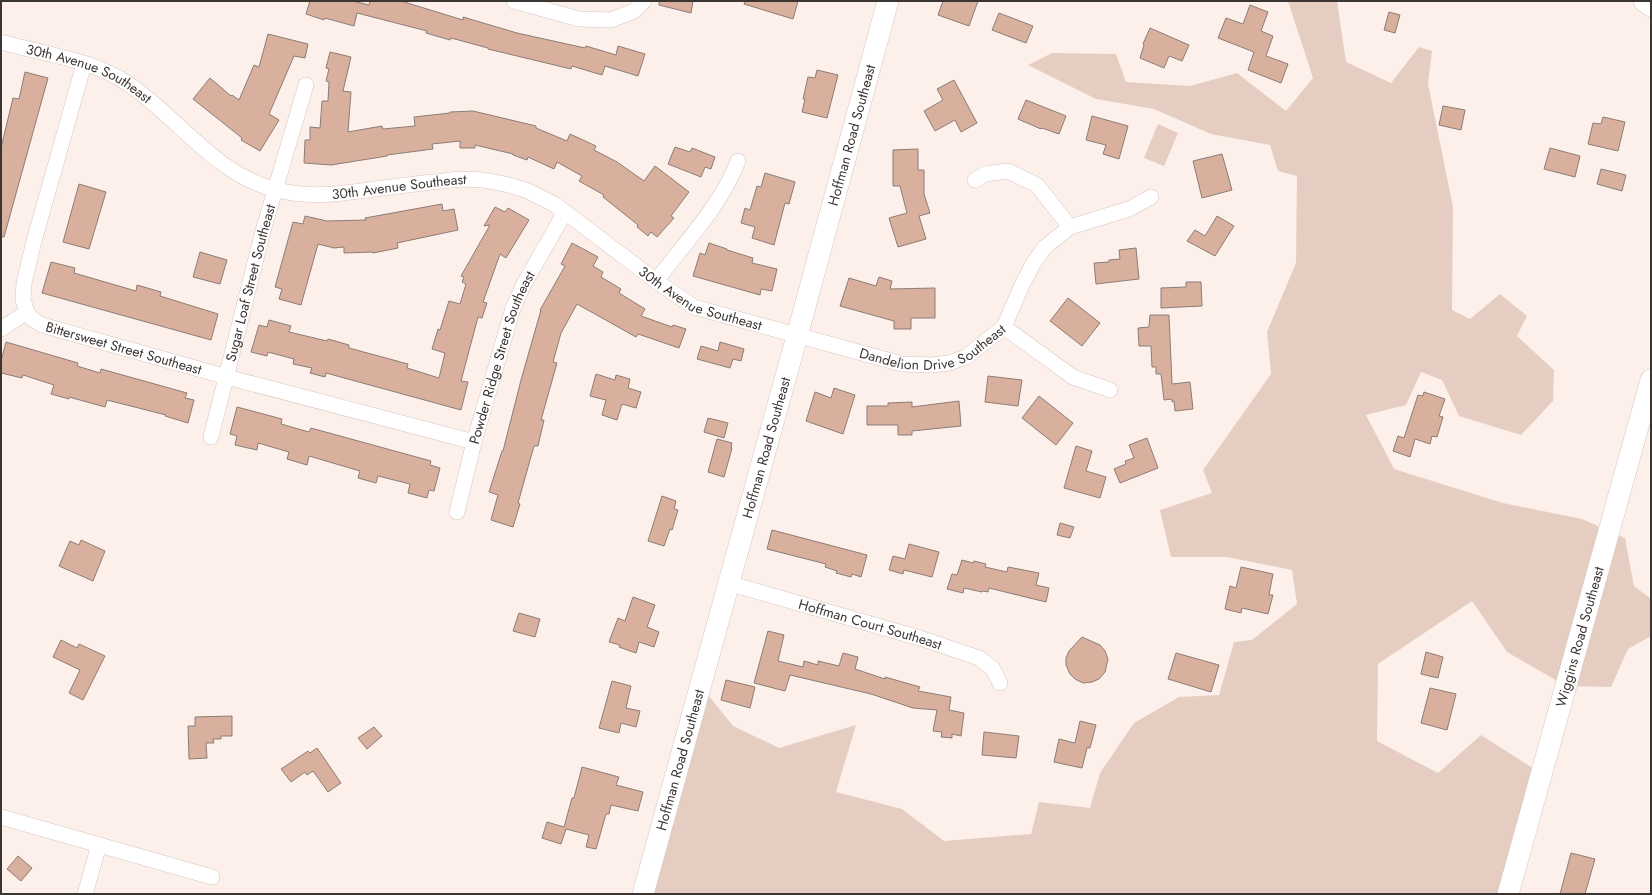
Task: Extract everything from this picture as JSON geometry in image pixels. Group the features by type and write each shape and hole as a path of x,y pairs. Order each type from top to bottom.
{"street":[{"path":"514,1 579,19 611,20 634,11 644,1"},
{"name":"Hoffman Road Southeast","path":"643,894 888,1"},
{"path":"1644,1 1651,6"},
{"name":"30th Avenue Southeast","path":"1,42 84,64 102,70 126,82 212,154 233,170 256,183 276,190 302,194 328,195 464,179 483,180 509,185 528,191 565,212 656,281 694,307 797,336"},
{"path":"1,329 27,312 23,300 24,283 34,241 84,64"},
{"name":"Sugar Loaf Street Southeast","path":"211,436 263,231 306,85"},
{"path":"656,281 714,205 731,179 738,161"},
{"path":"975,180 985,174 1008,171 1037,185 1070,227"},
{"name":"Dandelion Drive Southeast","path":"797,336 902,364 932,365 949,363 966,357 1004,327 1022,285 1033,264 1045,247 1070,227 1129,209 1151,197"},
{"name":"Powder Ridge Street Southeast","path":"457,512 474,442 513,308 524,284 565,212"},
{"name":"Bittersweet Street Southeast","path":"27,312 31,318 42,325 227,377 474,442"},
{"path":"1004,327 1073,378 1110,390"},
{"name":"Wiggins Road Southeast","path":"1508,894 1651,380"},
{"name":"Hoffman Court Southeast","path":"728,583 923,639 979,658 993,669 1000,683"},
{"path":"1,817 212,877"},
{"path":"85,894 99,845"}],"shaded area":[{"path":"1288,1 1337,1 1346,62 1391,83 1419,47 1432,51 1428,84 1453,207 1452,310 1470,319 1500,294 1527,316 1517,336 1554,370 1553,401 1521,435 1459,416 1442,380 1421,372 1406,405 1366,415 1394,469 1503,503 1582,519 1625,538 1634,586 1651,599 1651,636 1628,649 1611,687 1566,686 1507,652 1472,601 1378,664 1377,741 1438,773 1481,735 1542,774 1508,894 643,894 700,685 733,726 779,748 856,725 836,792 902,809 944,841 1031,834 1039,802 1090,808 1100,773 1134,723 1179,697 1219,695 1234,642 1252,640 1297,604 1292,570 1227,557 1171,557 1160,510 1212,493 1203,470 1271,374 1267,332 1296,263 1297,176 1278,171 1270,145 1211,134 1154,109 1096,99 1028,65 1052,53 1116,54 1126,82 1190,86 1237,73 1286,111 1313,78"},
{"path":"1158,124 1178,133 1164,166 1144,158"}],"building":[{"path":"310,1 353,1 369,5 370,1 401,1 463,20 463,17 517,33 585,48 586,46 616,55 618,46 645,54 638,76 605,66 602,75 572,66 571,69 488,49 451,38 450,40 426,33 427,31 357,13 354,26 325,18 324,20 306,14"},
{"path":"659,1 693,1 691,13 659,5"},
{"path":"745,1 798,1 793,19 744,4"},
{"path":"943,1 978,1 969,26 938,15"},
{"path":"1250,5 1268,12 1261,31 1273,36 1266,56 1288,64 1281,83 1248,70 1254,52 1218,38 1226,18 1243,24"},
{"path":"1389,12 1400,15 1395,33 1384,30"},
{"path":"999,13 1033,26 1026,43 992,30"},
{"path":"1150,28 1189,45 1182,61 1169,56 1164,68 1140,58 1143,44"},
{"path":"268,34 308,44 305,58 294,56 269,114 279,120 260,151 241,140 242,138 193,99 210,78 231,96 232,95 239,100 254,65 259,67"},
{"path":"330,52 351,57 343,91 351,92 348,132 382,126 383,129 415,126 414,117 450,112 473,111 536,126 536,128 567,141 570,134 596,146 594,150 617,162 644,181 655,166 689,192 671,216 674,218 657,237 651,232 648,236 637,227 638,225 603,197 604,195 579,181 582,176 557,162 554,169 528,157 527,160 513,154 475,145 475,148 460,148 460,141 432,144 433,149 387,155 331,165 304,163 305,140 310,140 310,127 320,128 322,101 328,101 329,82 326,81 329,69 326,68"},
{"path":"817,70 838,75 827,118 802,112 805,99 803,99 808,77 815,78"},
{"path":"25,72 48,78 4,237 1,237 1,148 13,98 19,99"},
{"path":"954,80 977,123 961,132 955,120 935,131 924,111 943,100 937,89"},
{"path":"1026,100 1066,116 1059,134 1042,128 1041,129 1018,119"},
{"path":"1443,106 1465,110 1461,130 1439,125"},
{"path":"1092,116 1128,126 1119,159 1103,154 1106,145 1086,140"},
{"path":"1603,117 1625,122 1618,151 1588,144 1593,123 1601,124"},
{"path":"675,147 690,152 692,148 715,157 711,169 705,167 701,177 668,164"},
{"path":"1550,148 1580,156 1575,177 1544,169"},
{"path":"918,149 918,170 924,170 924,194 930,213 919,216 926,239 898,247 889,218 907,213 900,186 893,186 893,150"},
{"path":"1222,154 1232,190 1202,198 1193,161"},
{"path":"1601,169 1626,175 1622,191 1597,184"},
{"path":"765,173 795,182 789,204 785,203 774,245 752,238 755,227 741,223 745,208 750,210 757,186 761,187"},
{"path":"79,184 106,192 89,249 63,242"},
{"path":"442,204 443,211 454,209 458,230 397,243 398,248 373,253 344,253 344,247 334,248 318,244 301,305 279,299 282,289 275,287 293,222 303,224 305,216 327,221 366,220 365,218"},
{"path":"495,207 505,212 508,208 529,220 506,258 500,254 483,302 487,303 482,318 478,317 461,381 468,382 461,410 326,373 325,377 310,373 312,368 293,364 294,359 268,352 267,356 251,352 259,325 267,327 269,320 291,326 289,332 327,341 328,339 349,345 349,348 408,364 407,368 439,378 445,353 432,349 438,329 440,330 449,301 460,304 466,284 462,282 464,277 461,276 490,225 484,226"},
{"path":"1217,216 1234,226 1215,256 1187,241 1195,230 1205,236"},
{"path":"572,243 598,257 593,266 603,272 601,277 621,289 619,293 645,309 641,316 672,327 673,325 686,329 679,348 638,334 636,337 577,304 561,333 553,362 557,363 541,420 544,420 538,446 534,446 513,527 491,520 498,495 489,492 503,451 540,310 565,266 561,264"},
{"path":"709,243 753,258 752,263 777,269 772,291 761,289 760,295 693,276 700,253 705,255"},
{"path":"1136,248 1139,279 1096,284 1094,263 1109,262 1109,260 1120,259 1119,250"},
{"path":"200,252 227,260 220,284 193,277"},
{"path":"51,262 75,268 74,273 136,291 137,285 161,292 160,296 218,314 211,340 42,293"},
{"path":"879,277 892,281 890,289 935,288 935,318 911,318 911,329 894,329 894,321 840,306 849,278 876,286"},
{"path":"1186,282 1201,282 1202,306 1161,308 1161,288 1186,287"},
{"path":"1068,298 1100,323 1082,346 1050,321"},
{"path":"1150,315 1169,315 1172,384 1190,382 1193,409 1175,411 1174,401 1172,402 1172,399 1164,400 1161,374 1156,374 1156,367 1152,367 1151,346 1139,346 1138,328 1149,327"},
{"path":"6,342 78,363 77,366 100,373 101,369 187,393 185,398 194,400 188,423 165,416 166,415 107,400 105,407 69,397 69,399 51,394 54,385 23,375 22,378 1,373 1,361"},
{"path":"720,342 744,349 741,361 733,359 730,368 697,359 701,346 718,351"},
{"path":"596,374 615,380 616,375 630,379 628,388 641,392 636,408 622,404 617,420 602,415 606,400 590,396"},
{"path":"988,376 1022,380 1018,406 985,402"},
{"path":"834,388 855,395 843,434 806,421 815,392 831,398"},
{"path":"1424,392 1445,399 1439,416 1443,417 1437,437 1432,436 1430,444 1415,439 1410,457 1393,451 1398,436 1404,438 1418,395 1423,396"},
{"path":"1039,396 1073,423 1056,445 1022,418"},
{"path":"959,401 961,426 912,431 912,435 898,435 898,425 867,425 867,406 888,406 888,403 912,402 912,407"},
{"path":"237,407 282,419 281,424 309,432 311,428 431,461 430,465 440,468 434,491 429,490 427,498 408,493 410,484 378,476 376,483 358,478 360,471 309,456 307,465 287,459 289,452 258,443 257,450 235,445 237,436 230,434"},
{"path":"708,418 728,423 724,438 704,432"},
{"path":"1147,438 1158,468 1120,483 1114,469 1126,464 1125,461 1134,458 1129,445"},
{"path":"717,439 732,443 724,477 708,472"},
{"path":"1076,446 1092,451 1086,471 1106,477 1100,498 1064,488"},
{"path":"662,496 676,501 674,509 678,510 672,530 670,529 664,546 648,541"},
{"path":"1060,523 1074,527 1070,538 1057,535"},
{"path":"772,530 867,555 861,577 852,574 851,577 836,573 837,571 825,567 826,564 767,549"},
{"path":"81,540 105,551 93,581 59,566 70,541 79,545"},
{"path":"909,544 939,552 932,577 904,570 903,574 889,570 893,556 905,559"},
{"path":"962,560 986,564 985,567 1007,572 1008,567 1039,573 1036,585 1049,588 1046,602 989,588 988,592 982,592 964,588 963,593 947,589 952,574 957,575"},
{"path":"1241,567 1273,574 1269,595 1273,595 1268,614 1242,608 1241,613 1225,609 1230,586 1236,588"},
{"path":"633,597 655,605 647,627 659,632 654,647 639,642 636,653 619,647 620,645 609,642 618,618 625,621"},
{"path":"519,613 540,619 535,637 513,631"},
{"path":"768,631 784,635 778,661 803,667 804,661 818,665 818,661 839,666 843,653 858,657 855,669 885,679 885,677 920,687 918,691 951,697 949,710 964,713 961,736 952,734 952,738 941,737 942,732 933,731 937,710 913,708 871,694 790,675 785,691 754,683"},
{"path":"1082,637 1100,645 1105,651 1108,659 1105,672 1099,679 1092,682 1083,683 1075,679 1070,674 1066,665 1066,658 1069,651"},
{"path":"61,640 77,648 79,644 105,656 83,700 69,693 80,670 53,657"},
{"path":"1426,652 1443,657 1438,678 1421,674"},
{"path":"1176,653 1219,665 1211,692 1168,679"},
{"path":"726,680 755,687 750,708 721,700"},
{"path":"612,681 631,686 626,708 640,711 636,727 621,723 619,733 599,728"},
{"path":"1430,688 1456,694 1447,730 1421,723"},
{"path":"232,716 232,736 221,736 221,739 213,739 214,743 206,743 207,758 189,759 188,726 195,726 195,717"},
{"path":"1080,721 1096,725 1090,748 1087,748 1082,768 1054,762 1059,739 1075,743"},
{"path":"374,727 382,736 367,749 358,738"},
{"path":"984,732 1019,736 1016,758 982,755"},
{"path":"317,748 341,783 328,792 313,771 307,775 305,772 291,782 281,769 308,751 310,753"},
{"path":"582,767 619,777 616,785 643,792 638,811 611,805 609,814 606,814 596,849 586,847 589,835 566,829 561,844 542,838 547,822 564,827 572,798 574,798"},
{"path":"1571,853 1595,859 1585,894 1560,894"},
{"path":"18,856 32,868 21,881 7,869"}]}
